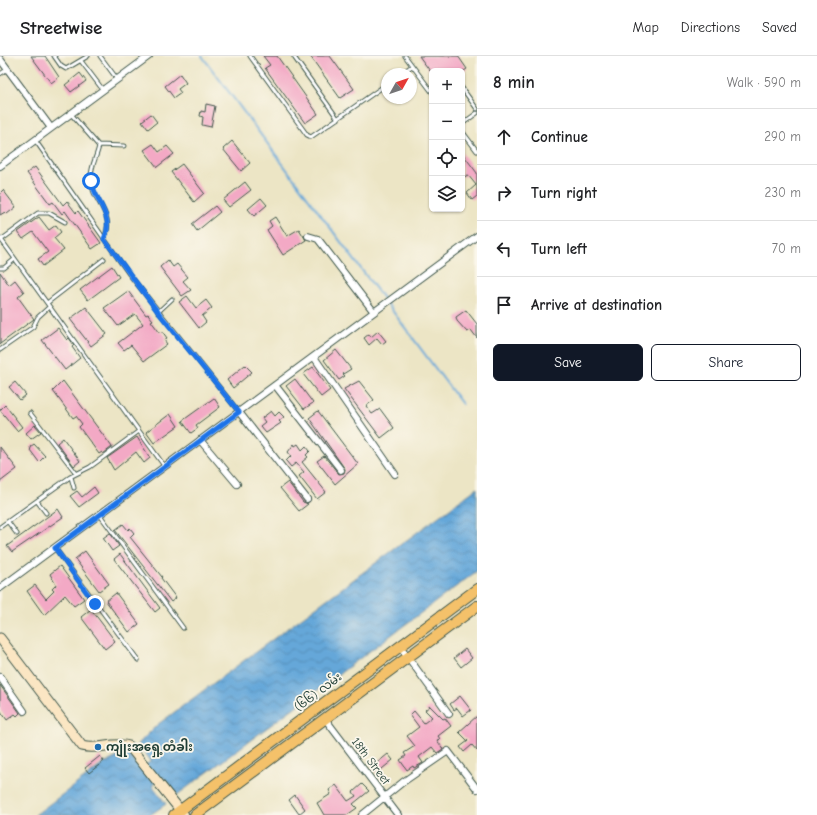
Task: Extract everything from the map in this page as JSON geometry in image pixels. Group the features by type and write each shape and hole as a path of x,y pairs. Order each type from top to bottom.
{"main road":[{"name":"(၆၆) လမ်း","path":"179,814 477,589"},
{"path":"195,815 326,720 477,606"}],"street":[{"path":"0,166 149,56"},
{"path":"0,59 51,128"},
{"path":"308,236 318,239 374,312"},
{"path":"0,588 477,236"},
{"path":"314,357 395,474"},
{"path":"275,385 341,470"},
{"path":"239,412 307,499"},
{"path":"200,440 237,484"},
{"path":"0,638 82,746 127,745 137,754 172,799 179,814"},
{"path":"400,646 449,714"},
{"path":"0,677 2,685 24,711"},
{"name":"18th Street","path":"326,720 398,815"},
{"path":"362,815 404,782 448,751 477,789"}],"lane":[{"path":"54,56 61,66 66,69 82,61 88,56"},
{"path":"100,56 117,80"},
{"path":"250,56 309,136 314,136 381,88"},
{"path":"405,56 429,88"},
{"path":"294,57 338,119"},
{"path":"82,61 104,90"},
{"path":"0,74 8,69"},
{"path":"465,92 477,109"},
{"path":"465,122 477,113"},
{"path":"71,114 100,146 124,146"},
{"path":"465,134 475,145 477,151"},
{"path":"35,140 104,239 158,312 239,412"},
{"path":"100,146 90,177 92,186 108,221 107,233 104,239"},
{"path":"65,222 49,213 38,213 1,239 165,467"},
{"path":"0,268 4,268 15,259"},
{"path":"46,303 104,259"},
{"path":"158,312 172,299"},
{"path":"0,350 33,327 38,317 49,307"},
{"path":"30,413 76,473"},
{"path":"0,527 76,473 90,467 139,431"},
{"path":"71,477 74,488"},
{"path":"37,501 46,513"},
{"path":"100,515 183,628"},
{"path":"8,522 17,534"},
{"path":"55,548 138,660"}],"water":[{"path":"477,488 477,571 177,795 163,777 152,785 166,804 150,815 35,815 103,764 127,752 140,769 151,761 138,744 157,725"}],"building":[{"path":"31,56 45,56 59,77 51,83"},
{"path":"263,56 277,56 318,114 305,123 265,68 270,65"},
{"path":"310,56 330,56 354,89 340,98"},
{"path":"419,56 458,56 467,69 465,70 465,68 429,68 429,70"},
{"path":"80,73 86,81 71,92 65,85"},
{"path":"180,74 186,83 178,89 181,93 174,98 165,86"},
{"path":"206,104 215,106 211,127 202,125 203,117 200,116 201,111 205,112"},
{"path":"151,114 157,122 148,129 142,121"},
{"path":"232,141 250,163 241,171 223,149"},
{"path":"153,144 159,152 167,146 174,154 157,167 144,150"},
{"path":"465,157 477,173 477,196 472,200 467,193 476,185 468,175 465,176"},
{"path":"182,164 204,193 194,202 171,172"},
{"path":"35,167 63,205 67,201 76,213 78,211 101,243 92,249 65,211 62,214 53,202 50,204 27,173"},
{"path":"245,182 251,190 229,207 223,200"},
{"path":"3,190 16,207 7,214 5,212 0,215 0,193"},
{"path":"261,198 267,205 254,216 248,209"},
{"path":"215,206 220,212 197,231 192,224"},
{"path":"39,217 49,230 56,225 61,232 54,238 64,250 43,266 38,259 48,252 33,232 23,239 18,232"},
{"path":"275,217 287,236 299,229 306,240 283,255 267,230 272,226 269,221"},
{"path":"168,260 173,267 177,264 188,277 183,281 191,290 182,296 160,267"},
{"path":"112,266 119,277 88,300 80,290"},
{"path":"0,272 9,285 15,280 24,292 18,297 34,319 0,344"},
{"path":"128,291 146,315 148,314 153,320 151,321 160,333 162,331 167,338 164,340 167,344 144,361 131,345 124,350 118,343 143,324 135,314 118,326 104,308"},
{"path":"187,296 196,308 206,300 212,308 202,316 206,322 199,328 179,302"},
{"path":"86,307 107,334 91,346 70,319"},
{"path":"466,310 477,324 477,338 471,330 467,332 457,321 456,317"},
{"path":"58,328 67,340 69,338 74,345 72,347 80,358 65,370 42,340"},
{"path":"378,331 386,341 382,344 377,338 369,345 364,338 369,334 371,337"},
{"path":"336,350 351,369 343,374 345,376 339,380 324,360"},
{"path":"245,365 252,372 233,388 227,380"},
{"path":"313,367 330,390 321,397 303,374"},
{"path":"295,379 313,403 304,409 286,386"},
{"path":"63,381 112,447 103,454 102,452 99,454 79,427 82,424 76,416 73,418 53,391"},
{"path":"359,381 374,400 366,406 372,414 380,409 394,428 381,438 344,389"},
{"path":"15,382 26,395 20,400 9,387"},
{"path":"214,398 220,407 196,425 198,428 191,433 182,421"},
{"path":"5,405 22,427 17,431 0,410"},
{"path":"271,411 275,416 279,412 284,417 279,421 281,423 266,433 260,426 265,422 262,418"},
{"path":"318,411 358,464 335,484 317,461 324,456 339,474 344,473 345,469 309,418"},
{"path":"170,414 178,426 154,443 146,432"},
{"path":"35,425 41,432 31,439 26,433"},
{"path":"137,437 150,458 144,463 136,452 114,470 107,458"},
{"path":"63,438 80,461 74,466 57,443"},
{"path":"34,444 45,456 39,462 30,450 30,447"},
{"path":"294,444 295,446 298,444 302,450 306,446 310,451 306,455 308,457 302,462 326,492 317,499 299,476 304,472 296,463 291,467 286,461 291,456 288,452"},
{"path":"0,447 17,469 0,482"},
{"path":"288,482 303,502 308,504 299,511 280,488"},
{"path":"94,487 98,493 79,507 70,496 77,491 82,497"},
{"path":"58,509 63,517 12,552 7,546"},
{"path":"123,524 128,530 130,528 134,533 130,537 162,577 161,578 176,598 171,602 115,530"},
{"path":"110,533 119,546 112,551 103,538"},
{"path":"85,551 109,584 99,591 75,559"},
{"path":"120,554 160,608 155,612 114,559"},
{"path":"60,566 84,599 74,606 65,595 44,615 27,591 35,585 46,599 54,591 52,589 56,585 50,574"},
{"path":"116,593 139,624 129,632 106,601"},
{"path":"91,609 115,641 105,649 81,617"},
{"path":"465,649 472,658 461,667 454,658"},
{"path":"0,685 20,713 17,716 15,714 7,720 0,710"},
{"path":"460,696 471,710 463,716 457,708 454,710 450,704"},
{"path":"430,706 443,719 445,718 451,726 438,736 440,739 437,740 443,749 437,753 432,747 419,757 423,763 414,768 413,766 407,770 400,760 406,756 404,753 415,746 407,736 419,727 410,715 414,711 424,723 432,717 425,710"},
{"path":"477,716 477,751 472,745 464,752 460,747 468,741 459,732"},
{"path":"388,754 393,760 377,773 372,767"},
{"path":"100,756 104,761 89,773 85,768"},
{"path":"362,784 369,791 353,804 357,808 347,815 324,815 317,803 331,794 329,790 336,785 348,801 356,796 353,792"},
{"path":"295,795 305,809 299,814 289,800"}],"waterway":[{"path":"202,56 462,404"}],"place":[{"name":"ကျုံးအရှေ့တံခါး","path":"98,747"}],"route":[{"path":"91,181 108,221 107,233 104,239 158,312 239,412 55,548 95,604"}]}
